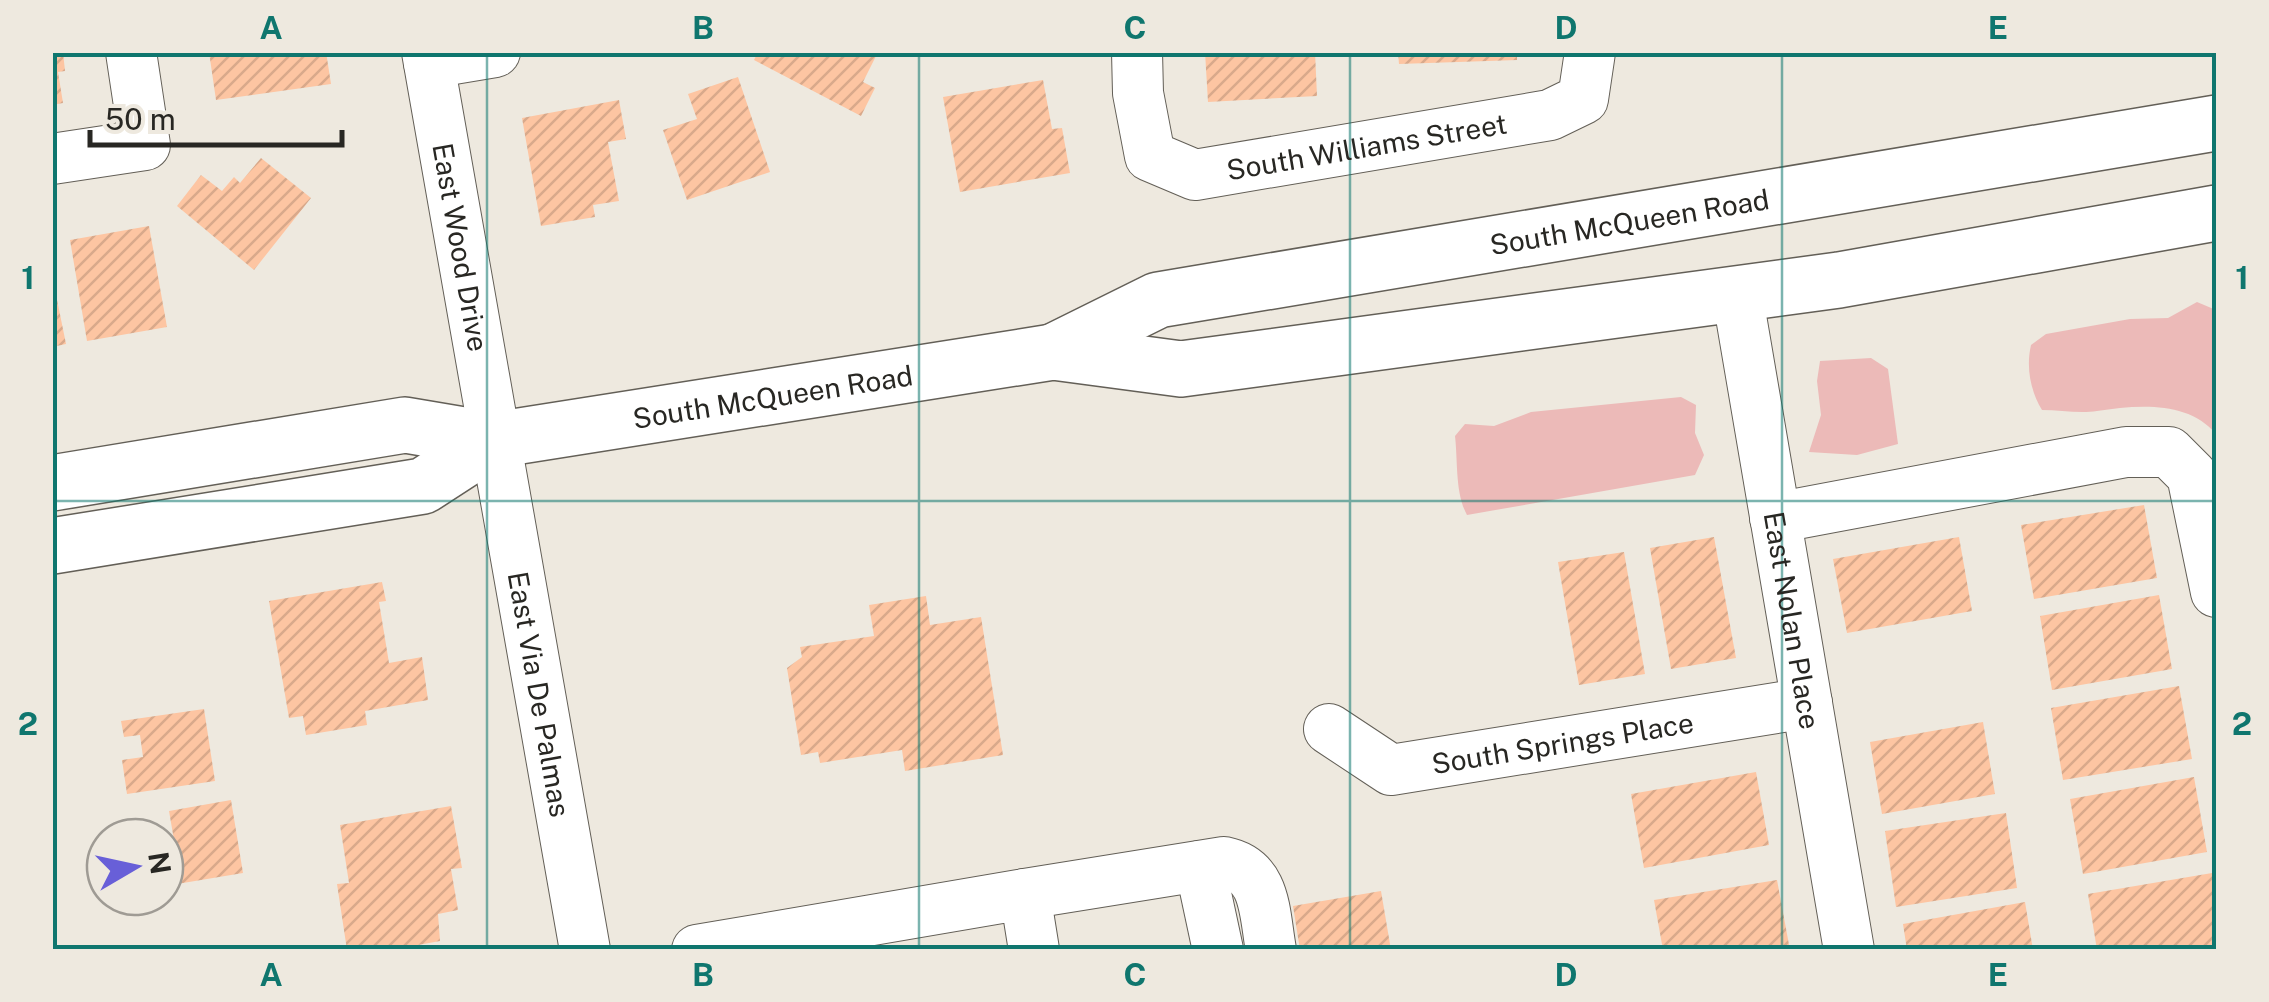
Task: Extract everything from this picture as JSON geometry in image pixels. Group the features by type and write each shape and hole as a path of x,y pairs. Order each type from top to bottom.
{"main road":[{"name":"South McQueen Road","path":"1053,352 1158,300 2216,123"},
{"name":"South McQueen Road","path":"52,483 405,425 494,440 1053,352 1182,369 1839,280 2216,213"},
{"name":"South McQueen Road","path":"52,546 423,486 494,440"}],"street":[{"path":"52,159 145,145 132,52"},
{"path":"428,58 495,52"},
{"name":"South Williams Street","path":"1137,52 1138,93 1150,156 1195,175 1550,115 1587,76"},
{"name":"East Wood Drive","path":"428,58 494,440"},
{"name":"East Nolan Place","path":"1737,293 1849,950"},
{"name":"East Via De Palmas","path":"494,440 585,950"},
{"path":"1775,518 2126,452 2169,452 2192,475 2216,592"},
{"name":"South Springs Place","path":"1329,729 1391,770 1807,703"},
{"path":"697,950 1224,862 1244,866 1259,882 1272,950"},
{"path":"1200,866 1218,950"},
{"path":"1025,894 1034,950"},
{"path":"831,950 887,918"}],"shaded area":[{"path":"2197,302 2216,310 2216,434 2191,415 2176,410 2042,410 2032,386 2029,362 2031,345 2046,334 2130,319 2168,318"},
{"path":"1871,358 1888,369 1898,444 1857,455 1809,452 1821,415 1817,381 1820,361"},
{"path":"1681,397 1696,405 1695,433 1704,455 1695,475 1467,515 1459,487 1455,436 1465,424 1494,426 1531,412"}],"building":[{"path":"52,52 63,52 65,71 58,72 63,103 52,105"},
{"path":"209,52 326,52 331,84 216,100"},
{"path":"758,52 878,52 863,82 875,88 861,116 754,60"},
{"path":"1205,52 1315,52 1317,96 1208,102"},
{"path":"1398,52 1517,52 1517,60 1399,64"},
{"path":"738,77 770,172 687,200 663,130 697,119 688,94"},
{"path":"1043,80 1052,129 1062,128 1070,173 960,192 943,97"},
{"path":"619,100 626,139 608,142 619,201 593,205 595,217 541,226 522,118"},
{"path":"261,158 311,198 254,270 177,206 201,175 222,191 234,177 240,183"},
{"path":"149,226 167,327 87,341 70,240"},
{"path":"52,275 66,344 52,347"},
{"path":"2144,505 2157,578 2034,599 2021,525"},
{"path":"1714,537 1736,658 1671,669 1650,548"},
{"path":"1959,537 1972,611 1847,633 1833,559"},
{"path":"1624,552 1645,674 1579,685 1558,562"},
{"path":"382,582 386,601 379,602 389,663 422,657 428,700 365,711 367,725 306,735 303,716 289,718 269,601"},
{"path":"2159,595 2172,669 2052,690 2040,616"},
{"path":"926,596 930,625 981,617 1003,755 905,771 902,750 820,763 818,752 801,755 787,668 802,657 800,647 874,636 869,605"},
{"path":"2179,686 2192,759 2063,780 2051,708"},
{"path":"204,709 215,781 127,794 122,760 143,757 140,735 124,737 121,721"},
{"path":"1983,722 1995,794 1882,814 1870,742"},
{"path":"1756,772 1769,845 1644,868 1631,794"},
{"path":"2194,777 2207,852 2083,874 2070,799"},
{"path":"231,800 243,873 185,883 185,817 170,817 169,811"},
{"path":"451,806 462,868 451,869 458,910 438,914 440,941 391,950 347,950 337,884 349,883 340,825"},
{"path":"2006,813 2017,888 1896,907 1885,831"},
{"path":"2212,873 2216,948 2097,950 2088,894"},
{"path":"1777,880 1790,950 1663,950 1654,900"},
{"path":"1381,891 1391,950 1300,950 1293,906"},
{"path":"2025,902 2033,950 1907,950 1903,924"}]}
